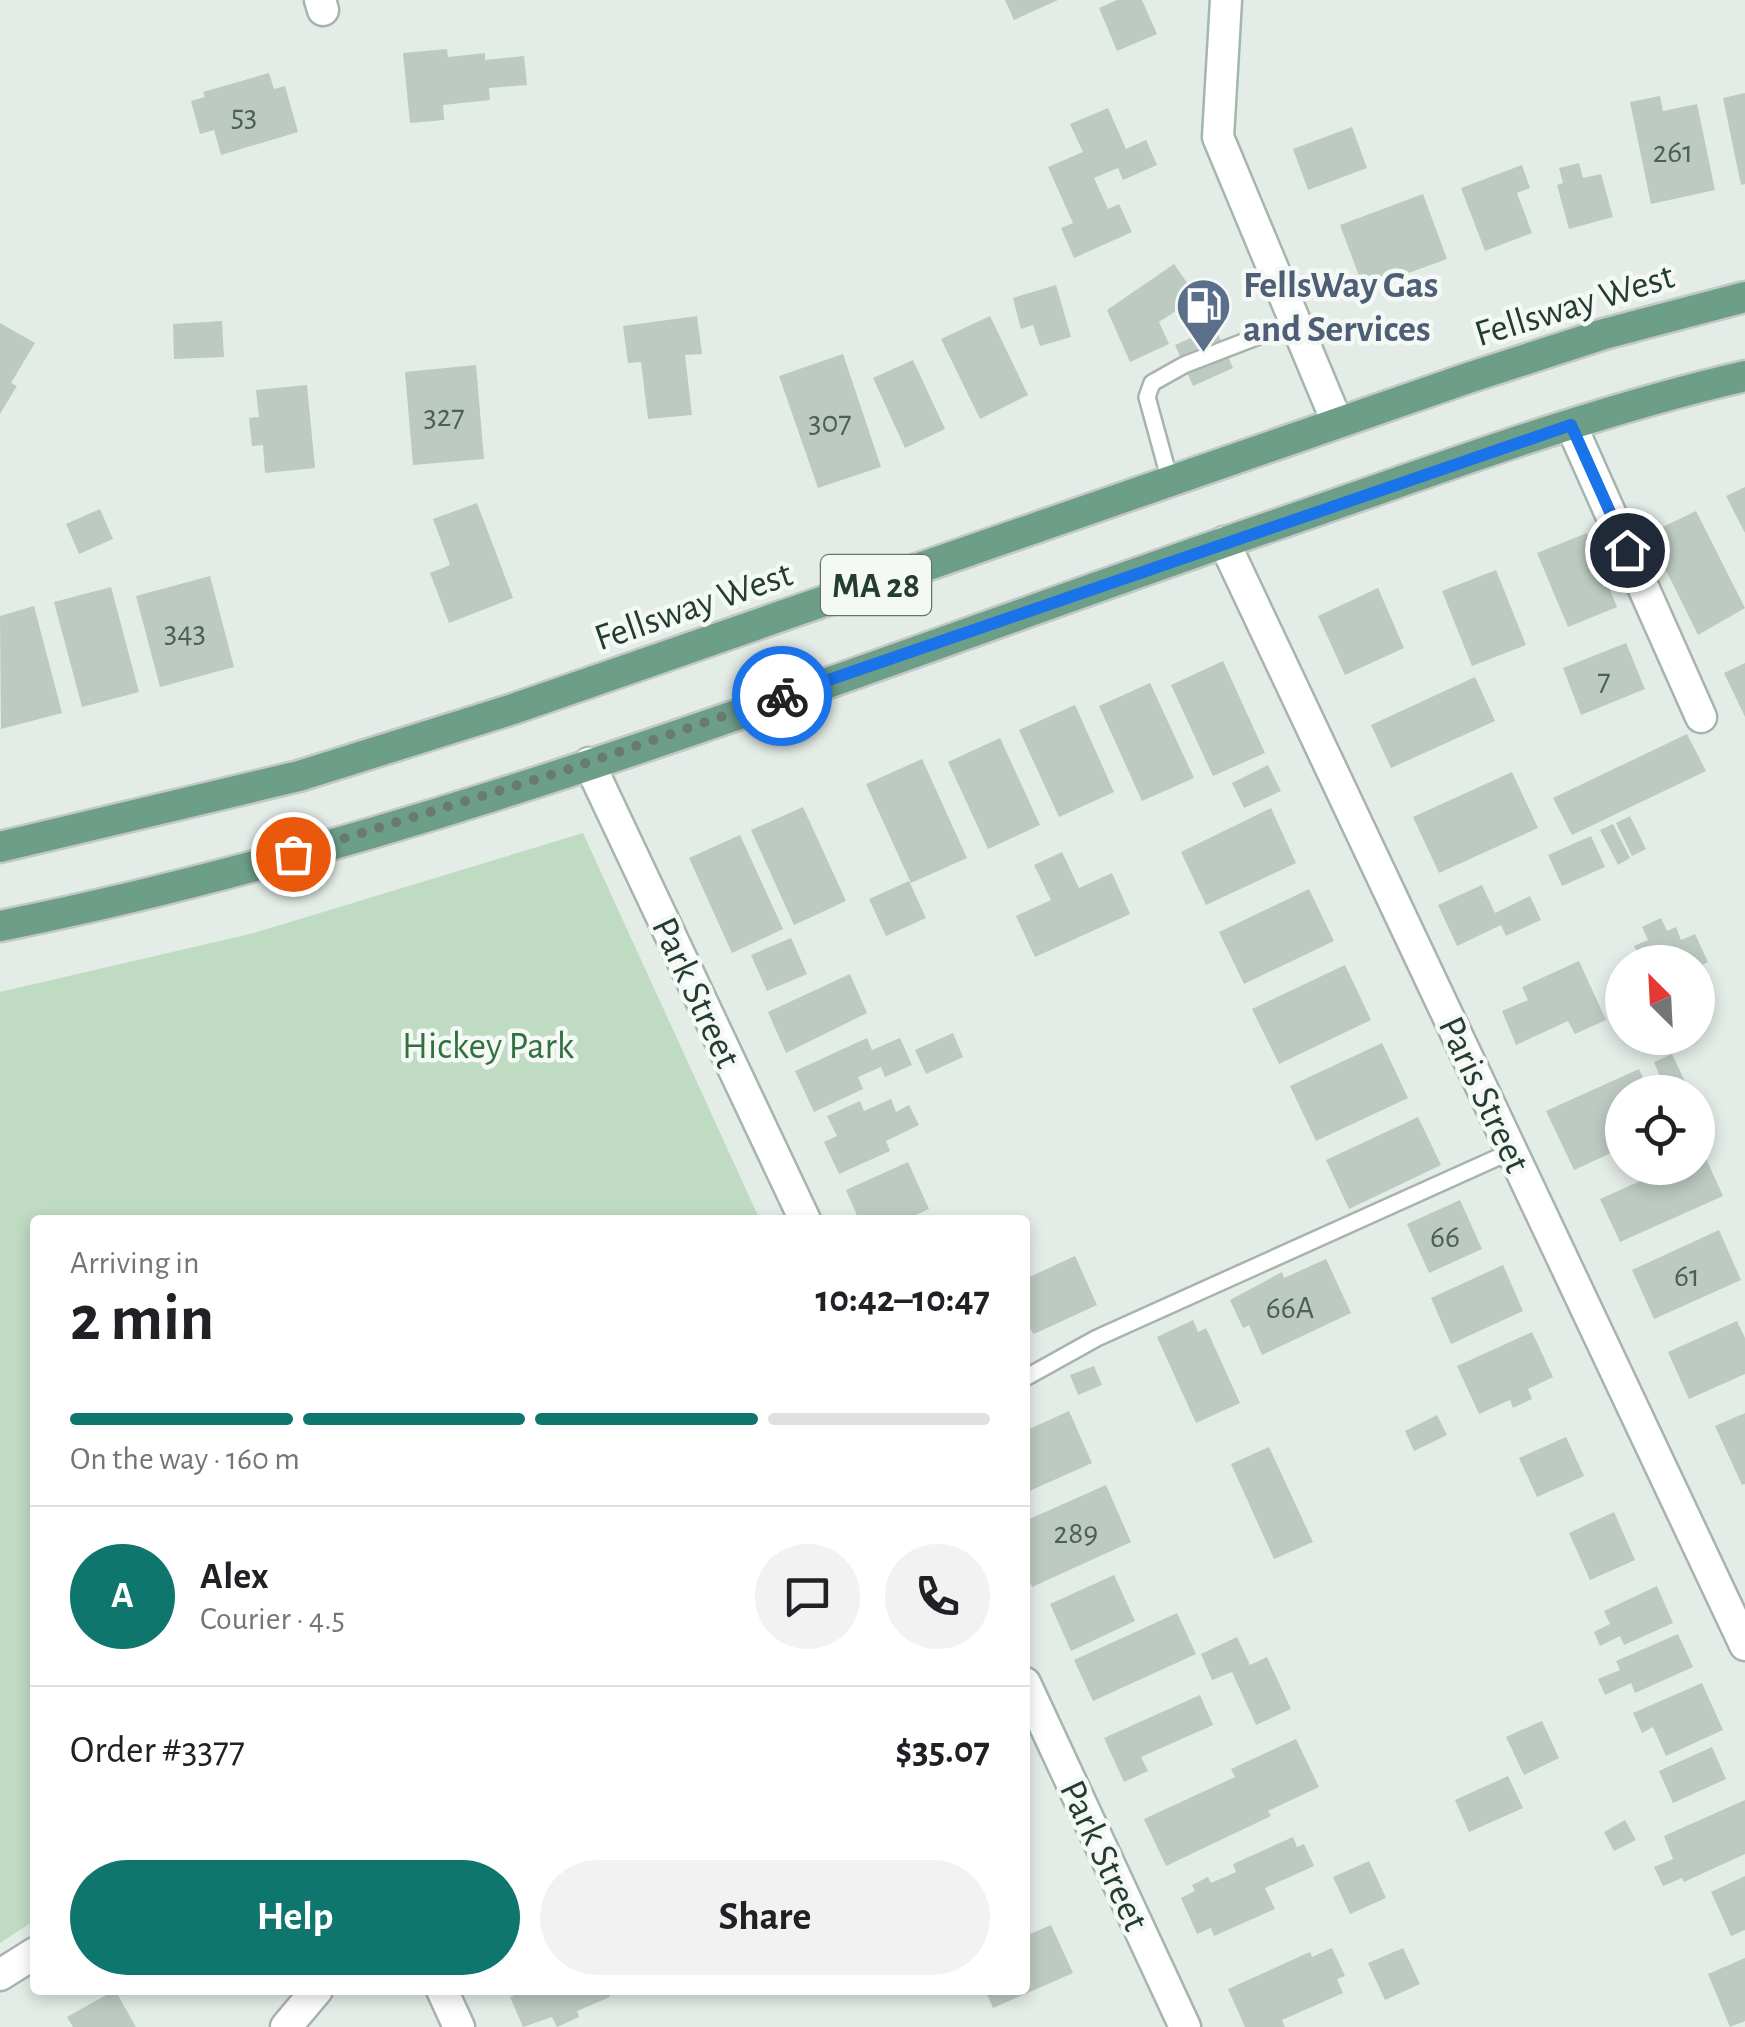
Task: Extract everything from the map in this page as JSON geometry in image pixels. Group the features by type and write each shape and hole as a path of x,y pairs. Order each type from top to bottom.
{"main road":[{"name":"Fellsway West","path":"0,847 300,776 638,667 1337,422 1604,334 1745,296"},
{"name":"MA 28","path":"0,926 293,854 589,763 1571,425 1745,376"}],"street":[{"path":"1226,0 1218,137 1337,422"},
{"path":"1571,425 1701,717"},
{"name":"Paris Street","path":"1224,542 1745,1646"},
{"name":"Park Street","path":"589,763 803,1215"},
{"name":"Park Street","path":"1030,1694 1185,2027"},
{"path":"0,1975 30,1956"},
{"path":"286,2027 313,1995"},
{"path":"444,1995 459,2027"}],"lane":[{"path":"1170,480 1146,398 1152,383 1184,365 1295,322"},
{"path":"1030,1375 1097,1338 1512,1151"}],"green space":[{"name":"Hickey Park","path":"583,833 758,1215 30,1215 30,1923 0,1943 0,992 254,933"}],"building":[{"path":"1005,0 1058,0 1014,20"},
{"path":"1117,0 1142,0 1157,34 1117,51 1099,8"},
{"path":"447,49 448,57 485,53 485,60 524,56 527,85 489,88 490,100 443,105 444,120 410,123 403,53"},
{"path":"269,73 274,89 285,86 298,132 221,155 214,130 200,134 191,101 205,97 203,92"},
{"path":"1745,93 1745,184 1741,185 1723,98"},
{"path":"1660,96 1663,111 1697,104 1715,190 1651,204 1630,102"},
{"path":"1108,108 1126,149 1146,140 1157,165 1123,180 1118,168 1094,178 1108,209 1119,204 1132,232 1074,258 1061,228 1073,223 1048,167 1083,152 1070,124"},
{"path":"1352,127 1367,168 1308,190 1293,149"},
{"path":"1579,163 1583,178 1601,174 1613,217 1569,229 1557,185 1563,183 1559,168"},
{"path":"1522,165 1530,188 1517,193 1532,233 1485,251 1461,188"},
{"path":"1423,194 1447,259 1364,289 1340,225"},
{"path":"1174,264 1197,297 1159,322 1169,344 1130,362 1107,310"},
{"path":"1056,285 1071,337 1040,346 1033,325 1021,329 1013,298"},
{"path":"697,316 702,354 685,355 692,415 648,419 641,362 628,363 623,326"},
{"path":"990,316 1028,395 980,419 941,339"},
{"path":"222,321 224,357 174,359 173,324"},
{"path":"0,323 35,343 11,383 17,386 0,414"},
{"path":"1215,327 1233,368 1193,386 1175,345"},
{"path":"843,354 881,467 818,488 779,376"},
{"path":"913,360 945,429 905,448 873,378"},
{"path":"476,365 484,459 413,465 405,372"},
{"path":"307,385 315,468 265,473 263,445 252,446 249,418 259,417 256,390"},
{"path":"1745,487 1745,533 1726,496"},
{"path":"477,503 513,598 449,623 430,573 450,565 433,519"},
{"path":"100,509 113,539 79,554 66,524"},
{"path":"1696,511 1745,608 1698,635 1648,534"},
{"path":"1587,533 1617,607 1568,627 1537,553"},
{"path":"1496,570 1526,645 1472,666 1442,591"},
{"path":"210,576 234,667 160,687 136,596"},
{"path":"111,587 139,692 82,707 54,602"},
{"path":"1378,588 1404,648 1345,675 1318,616"},
{"path":"34,606 62,713 1,729 0,616"},
{"path":"1626,643 1645,689 1581,715 1563,668"},
{"path":"1223,661 1265,753 1213,776 1171,685"},
{"path":"1745,663 1745,717 1724,673"},
{"path":"1475,677 1495,721 1391,768 1371,725"},
{"path":"1150,683 1194,778 1142,801 1099,706"},
{"path":"1075,705 1114,792 1059,817 1019,730"},
{"path":"1687,734 1706,771 1572,835 1553,798"},
{"path":"1000,738 1040,825 988,849 948,762"},
{"path":"922,759 967,858 911,883 866,784"},
{"path":"1268,765 1281,791 1244,808 1232,783"},
{"path":"1512,772 1538,828 1439,873 1413,817"},
{"path":"803,807 846,901 794,925 751,830"},
{"path":"1271,808 1296,863 1206,905 1181,852"},
{"path":"1630,816 1646,849 1632,856 1616,823"},
{"path":"1613,824 1630,858 1618,865 1600,830"},
{"path":"740,835 783,929 732,953 689,858"},
{"path":"1591,836 1605,867 1562,886 1548,855"},
{"path":"1062,852 1079,888 1112,873 1130,914 1035,957 1016,916 1051,900 1034,865"},
{"path":"909,881 926,918 886,936 869,899"},
{"path":"1482,885 1495,913 1530,896 1541,920 1506,936 1501,925 1457,946 1438,905"},
{"path":"1309,889 1334,941 1244,984 1219,932"},
{"path":"1661,918 1667,931 1676,927 1681,940 1695,934 1700,945 1636,945 1648,940 1642,927"},
{"path":"791,938 807,974 767,991 751,955"},
{"path":"1579,961 1605,1020 1575,1034 1568,1021 1516,1045 1502,1011 1528,1000 1522,987"},
{"path":"1345,965 1371,1020 1279,1064 1252,1009"},
{"path":"850,974 867,1013 786,1053 768,1012"},
{"path":"953,1033 963,1057 926,1074 915,1050"},
{"path":"867,1038 872,1050 900,1038 912,1065 885,1077 881,1067 858,1077 863,1089 814,1112 795,1071"},
{"path":"1382,1043 1408,1098 1316,1141 1290,1086"},
{"path":"1672,1055 1682,1075 1659,1075 1654,1062"},
{"path":"1605,1084 1605,1156 1574,1170 1546,1111"},
{"path":"891,1099 896,1112 909,1105 919,1125 886,1141 890,1151 839,1174 824,1142 837,1136 827,1116 860,1101 864,1111"},
{"path":"1418,1117 1441,1165 1349,1209 1326,1160"},
{"path":"908,1162 929,1209 916,1215 857,1215 846,1190"},
{"path":"1715,1178 1723,1196 1620,1242 1600,1199 1631,1185 1715,1185"},
{"path":"1460,1200 1482,1249 1429,1273 1407,1224"},
{"path":"1719,1230 1741,1280 1654,1319 1632,1270"},
{"path":"1075,1256 1097,1305 1034,1334 1030,1329 1030,1277"},
{"path":"1326,1259 1351,1313 1262,1355 1249,1325 1243,1328 1230,1300 1282,1272 1284,1278"},
{"path":"1503,1265 1523,1311 1451,1344 1431,1298"},
{"path":"1193,1320 1198,1332 1206,1328 1240,1403 1196,1423 1157,1337"},
{"path":"1737,1321 1745,1338 1745,1374 1689,1399 1668,1352"},
{"path":"1532,1332 1553,1377 1528,1389 1532,1399 1513,1408 1510,1400 1479,1414 1457,1366"},
{"path":"1094,1366 1102,1385 1078,1395 1070,1375"},
{"path":"1069,1411 1092,1463 1030,1491 1030,1429"},
{"path":"1745,1413 1745,1484 1742,1485 1715,1426"},
{"path":"1437,1415 1447,1435 1414,1451 1405,1431"},
{"path":"1566,1437 1584,1476 1537,1497 1519,1458"},
{"path":"1269,1447 1313,1542 1274,1559 1231,1464"},
{"path":"1106,1485 1131,1542 1032,1587 1030,1519"},
{"path":"1614,1512 1635,1560 1590,1580 1569,1533"},
{"path":"1114,1575 1135,1621 1071,1651 1050,1604"},
{"path":"1657,1586 1673,1623 1624,1645 1620,1636 1600,1646 1594,1632 1610,1624 1604,1611"},
{"path":"1177,1613 1196,1654 1093,1701 1074,1660"},
{"path":"1678,1634 1693,1667 1635,1693 1631,1683 1605,1695 1598,1679 1620,1670 1616,1661"},
{"path":"1237,1637 1250,1665 1267,1657 1291,1709 1256,1725 1232,1672 1212,1680 1201,1654"},
{"path":"1702,1683 1723,1730 1666,1756 1653,1727 1642,1733 1633,1713"},
{"path":"1200,1695 1213,1725 1141,1757 1148,1771 1124,1782 1104,1738"},
{"path":"1542,1721 1559,1758 1524,1775 1506,1737"},
{"path":"1296,1739 1319,1787 1268,1811 1271,1816 1166,1866 1144,1819 1235,1777 1231,1769"},
{"path":"1712,1747 1726,1779 1673,1803 1659,1771"},
{"path":"1508,1776 1523,1808 1469,1832 1455,1800"},
{"path":"1745,1800 1745,1854 1684,1882 1682,1878 1663,1886 1654,1867 1673,1859 1664,1836"},
{"path":"1625,1820 1636,1840 1614,1851 1604,1832"},
{"path":"1293,1837 1297,1847 1304,1844 1314,1866 1265,1888 1275,1909 1214,1936 1211,1928 1197,1934 1181,1898 1195,1891 1192,1885 1208,1877 1211,1883 1236,1872 1233,1864"},
{"path":"1369,1861 1386,1898 1350,1914 1333,1877"},
{"path":"1745,1876 1745,1930 1731,1936 1711,1892"},
{"path":"1051,1925 1073,1973 1030,1992 1030,1934"},
{"path":"1332,1948 1345,1976 1337,1979 1343,1993 1282,2020 1285,2027 1245,2027 1228,1989 1310,1952 1312,1957"},
{"path":"1403,1948 1420,1984 1385,2000 1368,1963"},
{"path":"1745,1958 1745,2021 1730,2027 1708,1974"},
{"path":"106,1995 118,1995 136,2027 73,2027 67,2017"},
{"path":"987,1995 1023,1995 993,2008"},
{"path":"510,1997 610,1997 577,2011 579,2017 557,2027 552,2017 523,2027"}],"way so far":[{"path":"293,854 557,773 782,696"}],"place":[{"name":"FellsWay Gas and Services","path":"1204,355"}],"route":[{"path":"782,696 1571,425 1627,550"}]}
